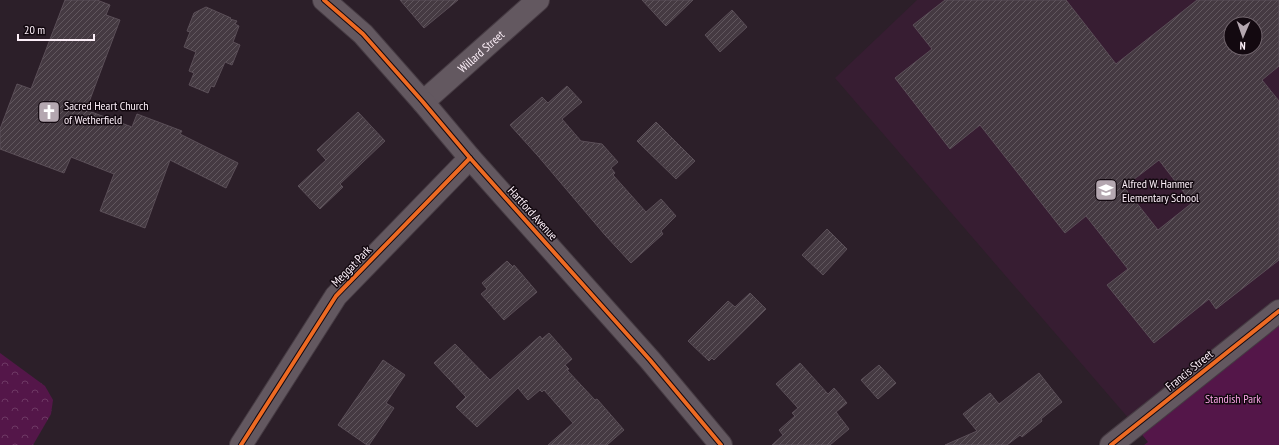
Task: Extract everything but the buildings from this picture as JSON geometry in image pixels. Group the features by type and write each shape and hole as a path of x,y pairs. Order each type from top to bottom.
{"street":[{"name":"Hartford Avenue","path":"324,0 363,34 470,158 650,360 721,445"},
{"name":"Willard Street","path":"423,102 538,0"},
{"name":"Meggat Park","path":"241,445 336,296 470,158"},
{"name":"Francis Street","path":"1111,445 1279,311"}],"shaded area":[{"name":"Alfred W. Hanmer Elementary School","path":"917,0 1279,0 1279,303 1130,420 835,78"}],"green space":[{"name":"Standish Park","path":"1279,303 1279,445 1144,445 1148,442 1130,420"},
{"path":"0,353 45,386 53,400 51,414 33,445 0,445"}],"cycle path":[{"path":"324,0 363,34 470,158 650,360 721,445"},
{"path":"241,445 336,296 470,158"},
{"path":"1111,445 1279,311"}],"place":[{"name":"Sacred Heart Church of Wetherfield","path":"49,112"},
{"name":"Alfred W. Hanmer Elementary School","path":"1106,190"}]}
